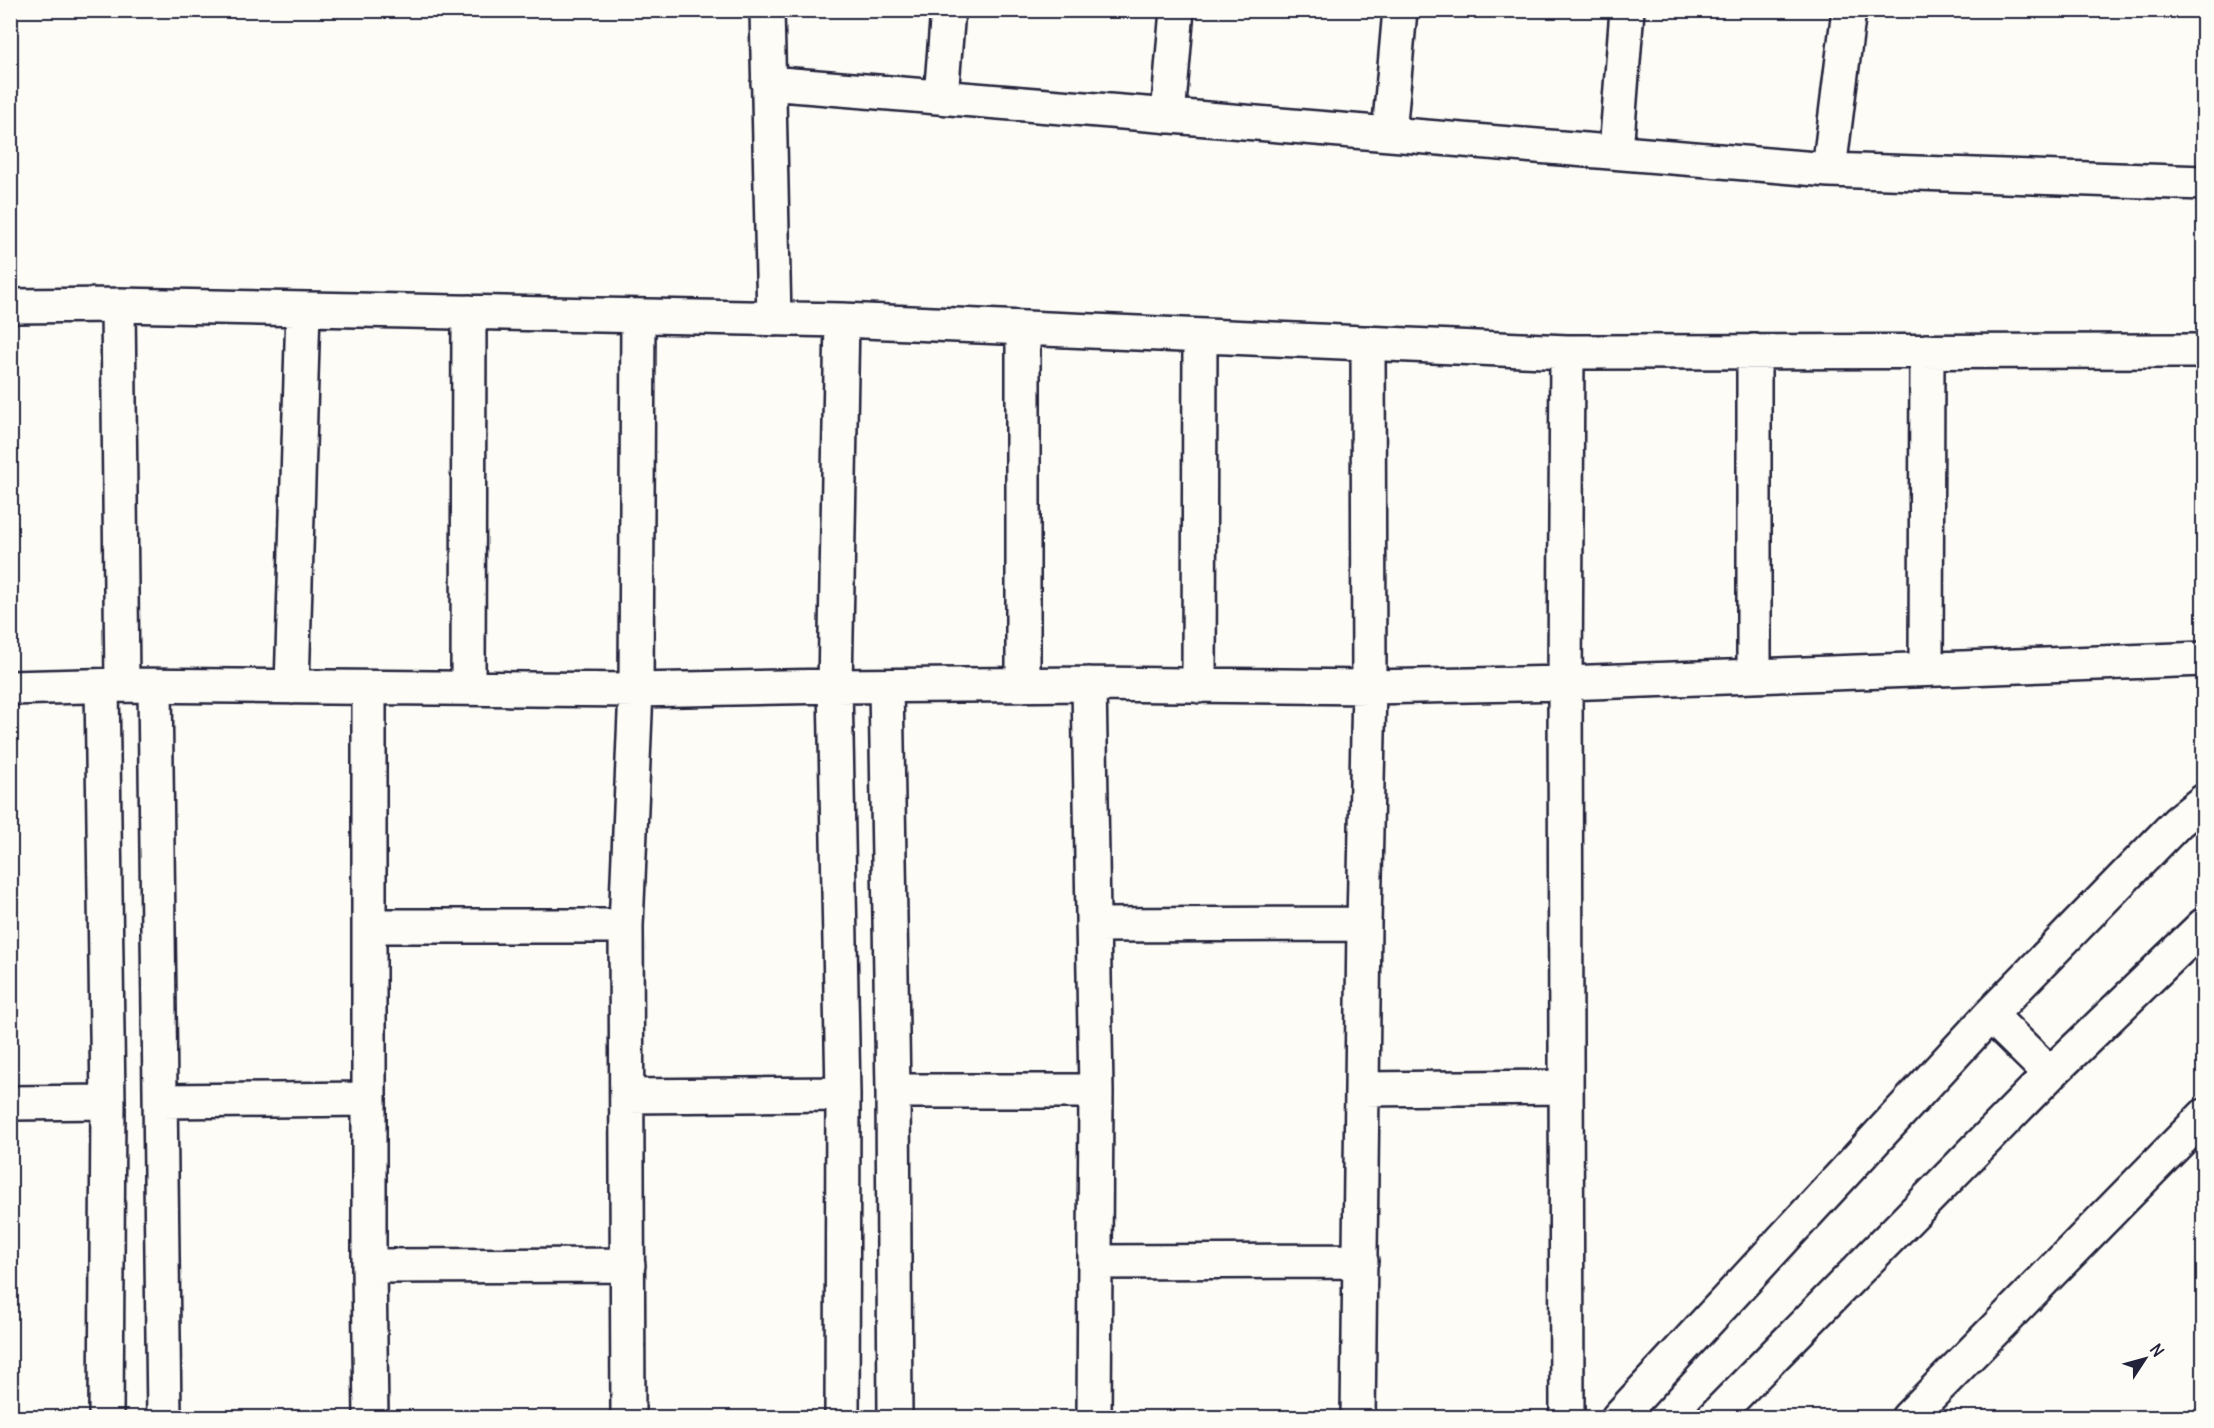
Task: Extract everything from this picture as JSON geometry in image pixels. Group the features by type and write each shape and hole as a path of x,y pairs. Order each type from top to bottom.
{"street":[{"path":"767,10 774,319"},
{"path":"941,97 948,10"},
{"path":"1168,116 1177,10"},
{"path":"1389,134 1400,10"},
{"path":"1616,153 1627,10"},
{"path":"1829,170 1849,10"},
{"path":"768,83 1829,170 2204,183"},
{"path":"106,1418 112,686 118,305"},
{"path":"10,306 118,305 842,321 1567,352 2204,351"},
{"path":"292,687 303,309"},
{"path":"468,687 469,312"},
{"path":"628,1418 626,926 636,690 638,316"},
{"path":"842,321 835,686 843,1094 842,1418"},
{"path":"1023,328 1023,685"},
{"path":"1199,686 1200,336"},
{"path":"1358,1418 1369,687 1368,343"},
{"path":"1754,351 1754,676"},
{"path":"1926,669 1927,351"},
{"path":"1567,352 1565,683 1567,1418"},
{"path":"10,688 155,686 636,690 1089,684 1369,687 1565,683 2204,659"},
{"path":"1089,684 1096,1091 1094,1418"},
{"path":"155,686 162,1101 164,1418"},
{"path":"886,686 893,1091 895,1418"},
{"path":"369,688 371,1418"},
{"path":"1618,1418 1990,1016 2178,822 2204,801"},
{"path":"1093,925 1364,924"},
{"path":"1713,1418 2050,1074 2204,925"},
{"path":"369,926 626,926"},
{"path":"1990,1016 2050,1074"},
{"path":"1362,1089 1565,1087"},
{"path":"893,1091 1096,1091"},
{"path":"627,1096 843,1094"},
{"path":"162,1101 369,1099"},
{"path":"10,1103 108,1102"},
{"path":"1908,1418 2204,1116"},
{"path":"1095,1262 1361,1261"},
{"path":"369,1266 628,1265"}]}
